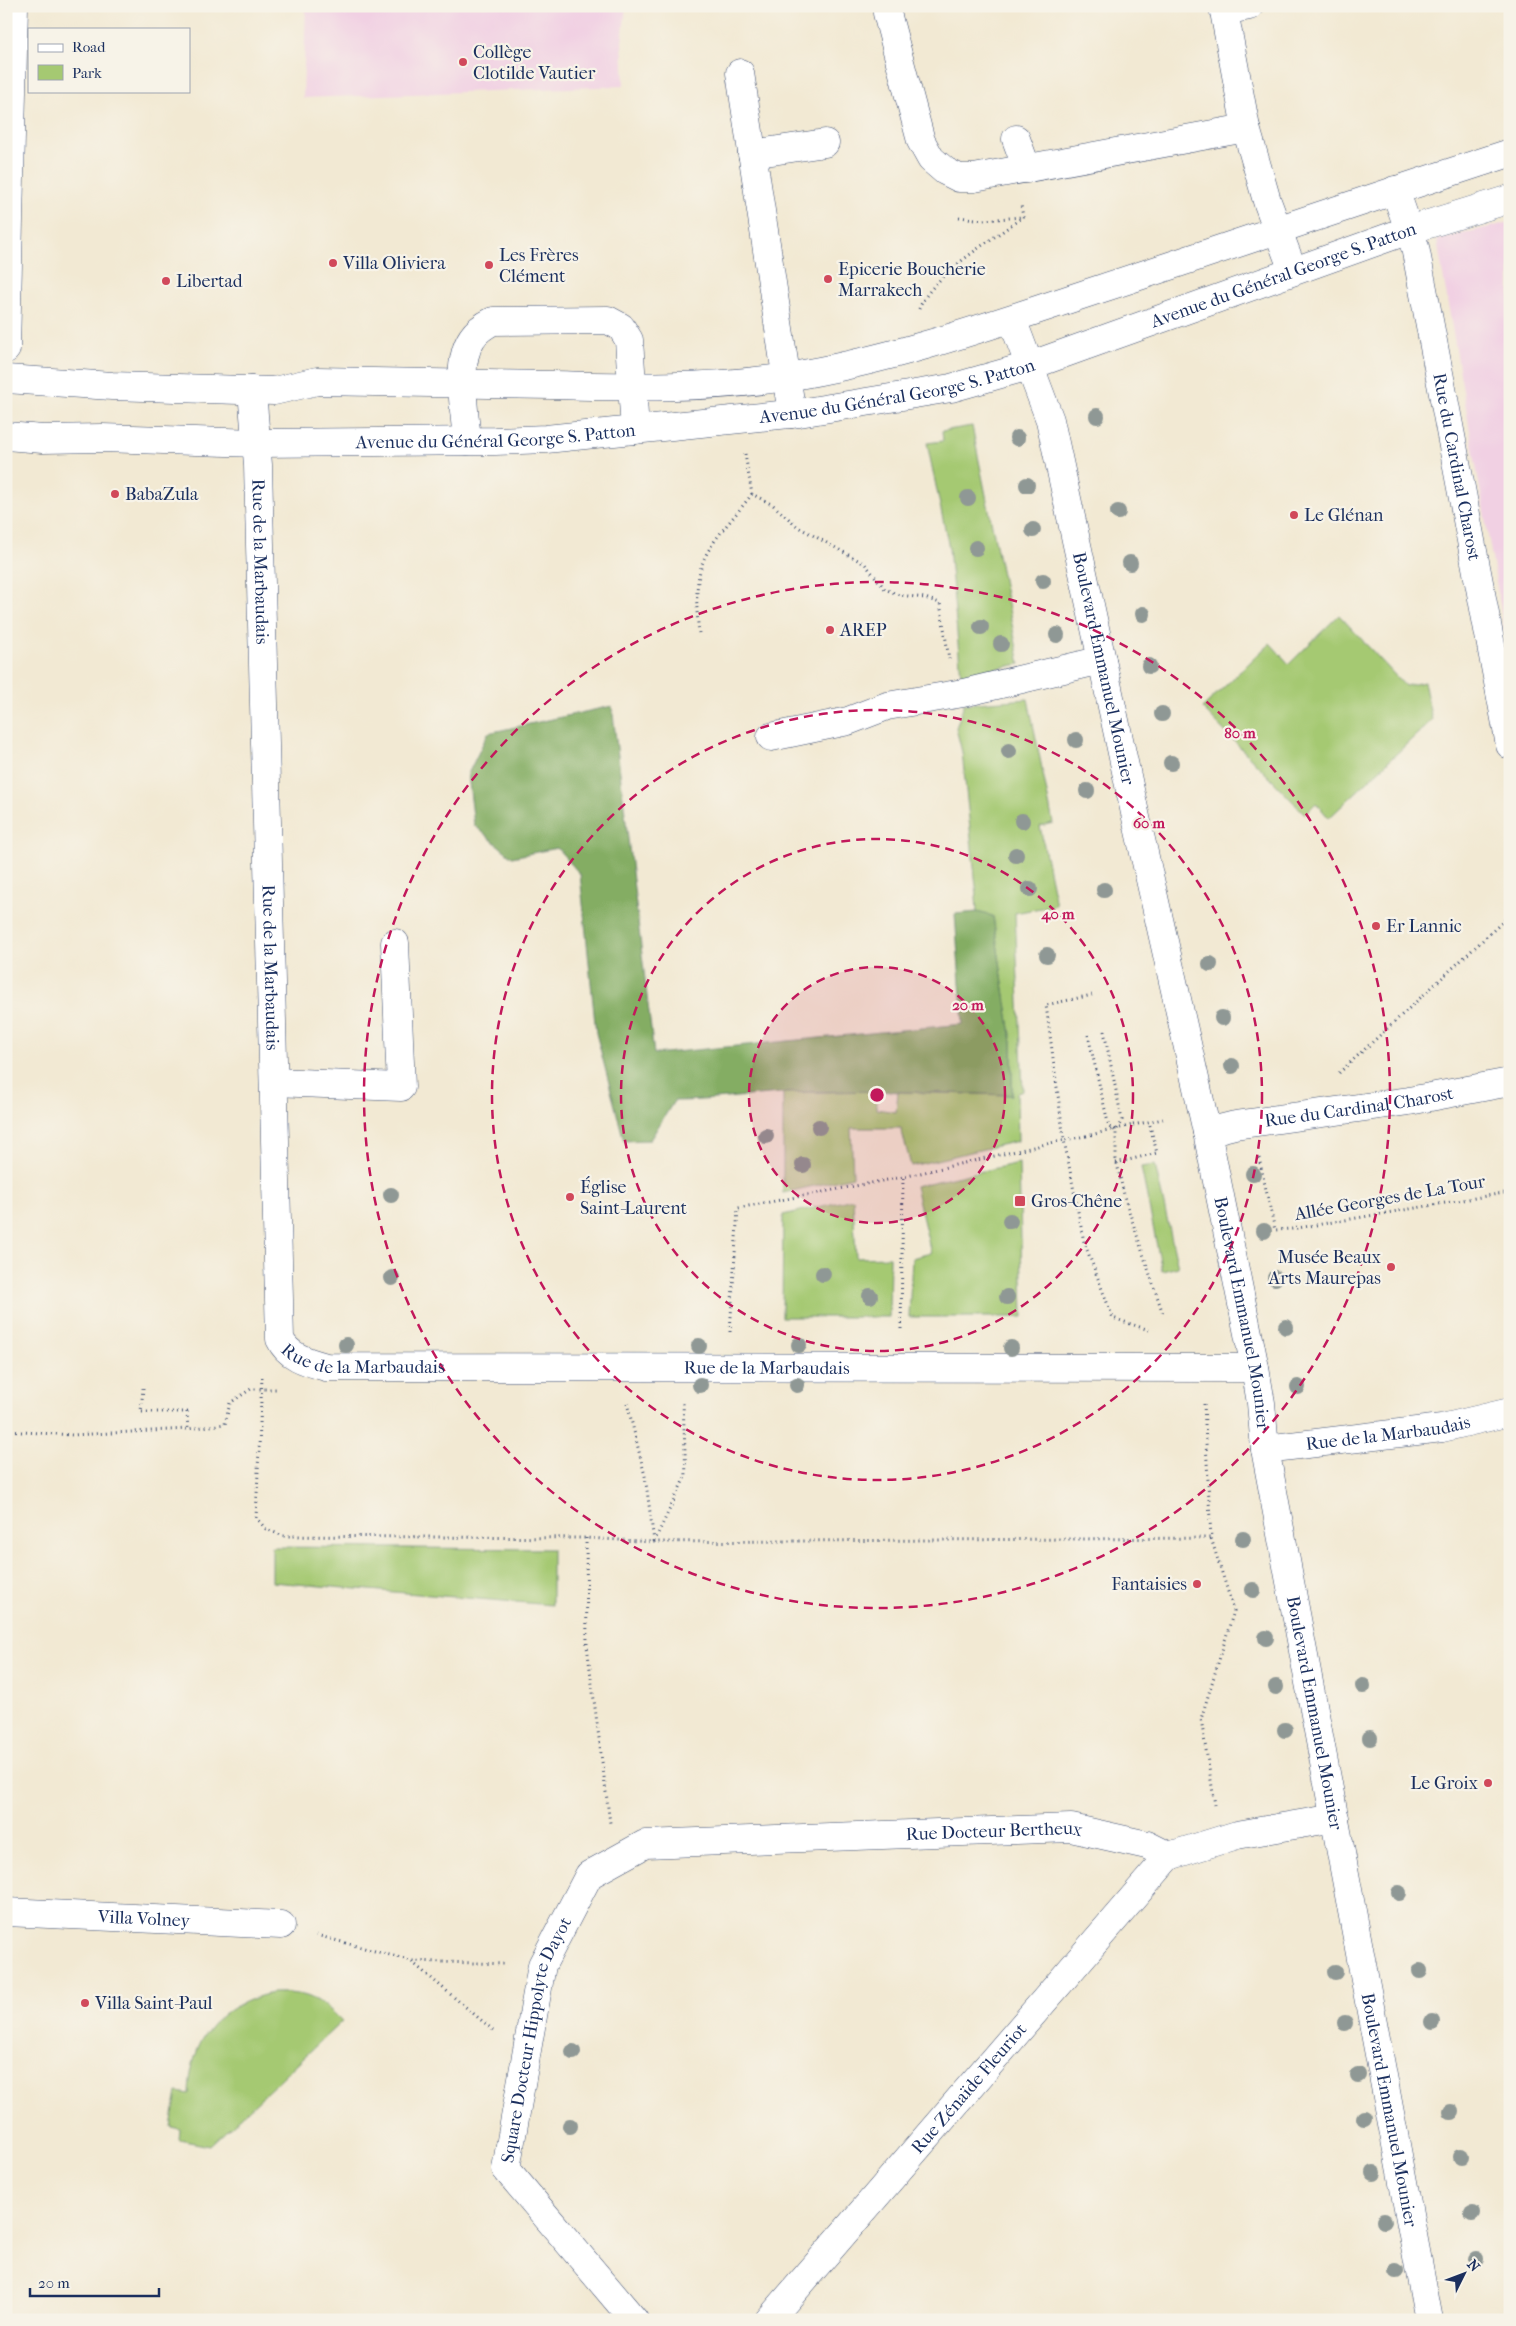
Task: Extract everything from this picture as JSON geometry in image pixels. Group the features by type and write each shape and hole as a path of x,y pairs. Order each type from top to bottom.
{"street":[{"path":"6,349 14,6"},
{"path":"887,6 887,13 921,142 931,159 944,171 959,178 974,178 1027,169 1246,128"},
{"path":"1232,8 1246,128 1277,228 1294,271"},
{"path":"740,73 792,414"},
{"path":"1016,139 1027,169"},
{"path":"752,154 825,143"},
{"name":"Avenue du Général George S. Patton","path":"463,383 632,387 735,383 785,377 851,364 1012,319 1277,228 1510,153"},
{"name":"Rue du Cardinal Charost","path":"1395,190 1414,247 1510,744"},
{"name":"Avenue du Général George S. Patton","path":"6,436 43,439 102,438 257,443 546,439 792,414 951,388 1029,366 1409,230 1510,199"},
{"name":"Boulevard Emmanuel Mounier","path":"1012,319 1050,420 1207,1132 1261,1402 1265,1449 1428,2320"},
{"path":"467,441 463,362 468,344 480,328 493,321 608,320 621,326 629,340 635,430"},
{"path":"6,379 112,386 274,391 317,381 463,383"},
{"name":"Rue de la Marbaudais","path":"252,390 257,443 280,1339 284,1348 297,1356 326,1367 1254,1368"},
{"path":"771,737 848,721 887,706 954,694 1102,660"},
{"path":"274,1082 401,1087 395,943"},
{"name":"Rue du Cardinal Charost","path":"1207,1132 1251,1123 1409,1101 1510,1082"},
{"name":"Rue de la Marbaudais","path":"1265,1449 1442,1428 1510,1412"},
{"path":"1169,1856 1237,1835 1335,1818"},
{"name":"Rue Docteur Bertheux","path":"645,1844 1071,1828 1147,1845 1169,1856"},
{"name":"Square Docteur Hippolyte Dayot","path":"634,2320 506,2169 542,1965 589,1875 645,1844"},
{"name":"Rue Zénaïde Fleuriot","path":"769,2320 1169,1856"},
{"name":"Villa Volney","path":"6,1912 281,1925"}],"path":[{"path":"919,311 929,292 942,278 1023,217 1022,207"},
{"path":"699,633 697,597 707,554 752,494 746,456"},
{"path":"752,494 773,505 798,527 865,564 885,589 899,595 926,598 940,603 954,694"},
{"path":"1317,1115 1319,1094 1343,1069 1510,915"},
{"path":"1092,995 1046,1005 1064,1140 1084,1242 1113,1318 1154,1332"},
{"path":"1104,1031 1122,1120 1116,1131 1116,1163 1125,1199 1163,1314"},
{"path":"1088,1035 1109,1127 1116,1131"},
{"path":"728,1368 738,1208 903,1177 1163,1118"},
{"path":"1116,1163 1157,1153 1149,1122"},
{"name":"Allée Georges de La Tour","path":"1251,1123 1275,1230 1292,1229 1510,1192"},
{"path":"901,1329 903,1177"},
{"path":"280,1339 262,1352 256,1518 266,1529 283,1536 586,1538 654,1542 1211,1538"},
{"path":"1202,1368 1211,1538 1234,1611 1201,1719 1221,1839"},
{"path":"143,1388 141,1412 187,1412 188,1429"},
{"path":"6,1431 73,1435 188,1429 225,1424 230,1403 251,1389 262,1389"},
{"path":"625,1394 645,1476 654,1542"},
{"path":"654,1542 686,1475 683,1395"},
{"path":"586,1538 587,1646 615,1860"},
{"path":"281,1925 412,1961 542,1965"},
{"path":"412,1961 525,2056"}],"shaded area":[{"name":"Collège Clotilde Vautier","path":"306,6 626,6 622,42 624,86 303,98"},
{"path":"1510,222 1510,662 1437,240"}],"green space":[{"path":"972,426 1020,664 961,675 949,548 927,443 943,441 942,431"},
{"path":"1339,615 1405,686 1424,682 1432,720 1329,818 1316,803 1305,814 1202,708 1270,643 1289,664"},
{"path":"1028,699 1053,823 1040,826 1056,905 1015,913 1023,1091 1017,1093 1018,1141 911,1166 901,1128 851,1128 853,1177 783,1193 783,1093 876,1091 876,1109 896,1112 898,1092 1012,1095 1012,1042 993,917 977,912 962,752 956,728 964,704"},
{"path":"612,706 654,1054 963,1024 955,914 977,912 993,916 1012,1042 1012,1095 841,1091 674,1101 650,1140 624,1141 596,1033 580,874 557,848 512,857 474,825 468,774 488,733"},
{"path":"1019,1163 1023,1317 909,1317 912,1258 931,1253 915,1186"},
{"path":"1155,1165 1178,1267 1162,1271 1141,1167"},
{"path":"853,1199 856,1258 890,1257 889,1317 782,1317 783,1215"},
{"path":"272,1547 552,1549 552,1605 272,1582"},
{"path":"272,1993 303,1995 319,2001 342,2021 210,2146 179,2140 180,2129 171,2127 177,2092 189,2094 195,2056 202,2041 211,2027 223,2015 253,1998"}],"place":[{"name":"Collège Clotilde Vautier","path":"463,62"},
{"name":"Villa Oliviera","path":"333,263"},
{"name":"Les Frères Clément","path":"489,265"},
{"name":"Epicerie Boucherie Marrakech","path":"828,279"},
{"name":"Libertad","path":"166,281"},
{"name":"BabaZula","path":"115,494"},
{"name":"Le Glénan","path":"1294,515"},
{"name":"AREP","path":"830,630"},
{"name":"Er Lannic","path":"1376,926"},
{"name":"Église Saint-Laurent","path":"570,1197"},
{"name":"Gros-Chêne","path":"1020,1201"},
{"name":"Musée Beaux Arts Maurepas","path":"1391,1267"},
{"name":"Fantaisies","path":"1197,1584"},
{"name":"Le Groix","path":"1488,1783"},
{"name":"Villa Saint-Paul","path":"85,2003"}]}
